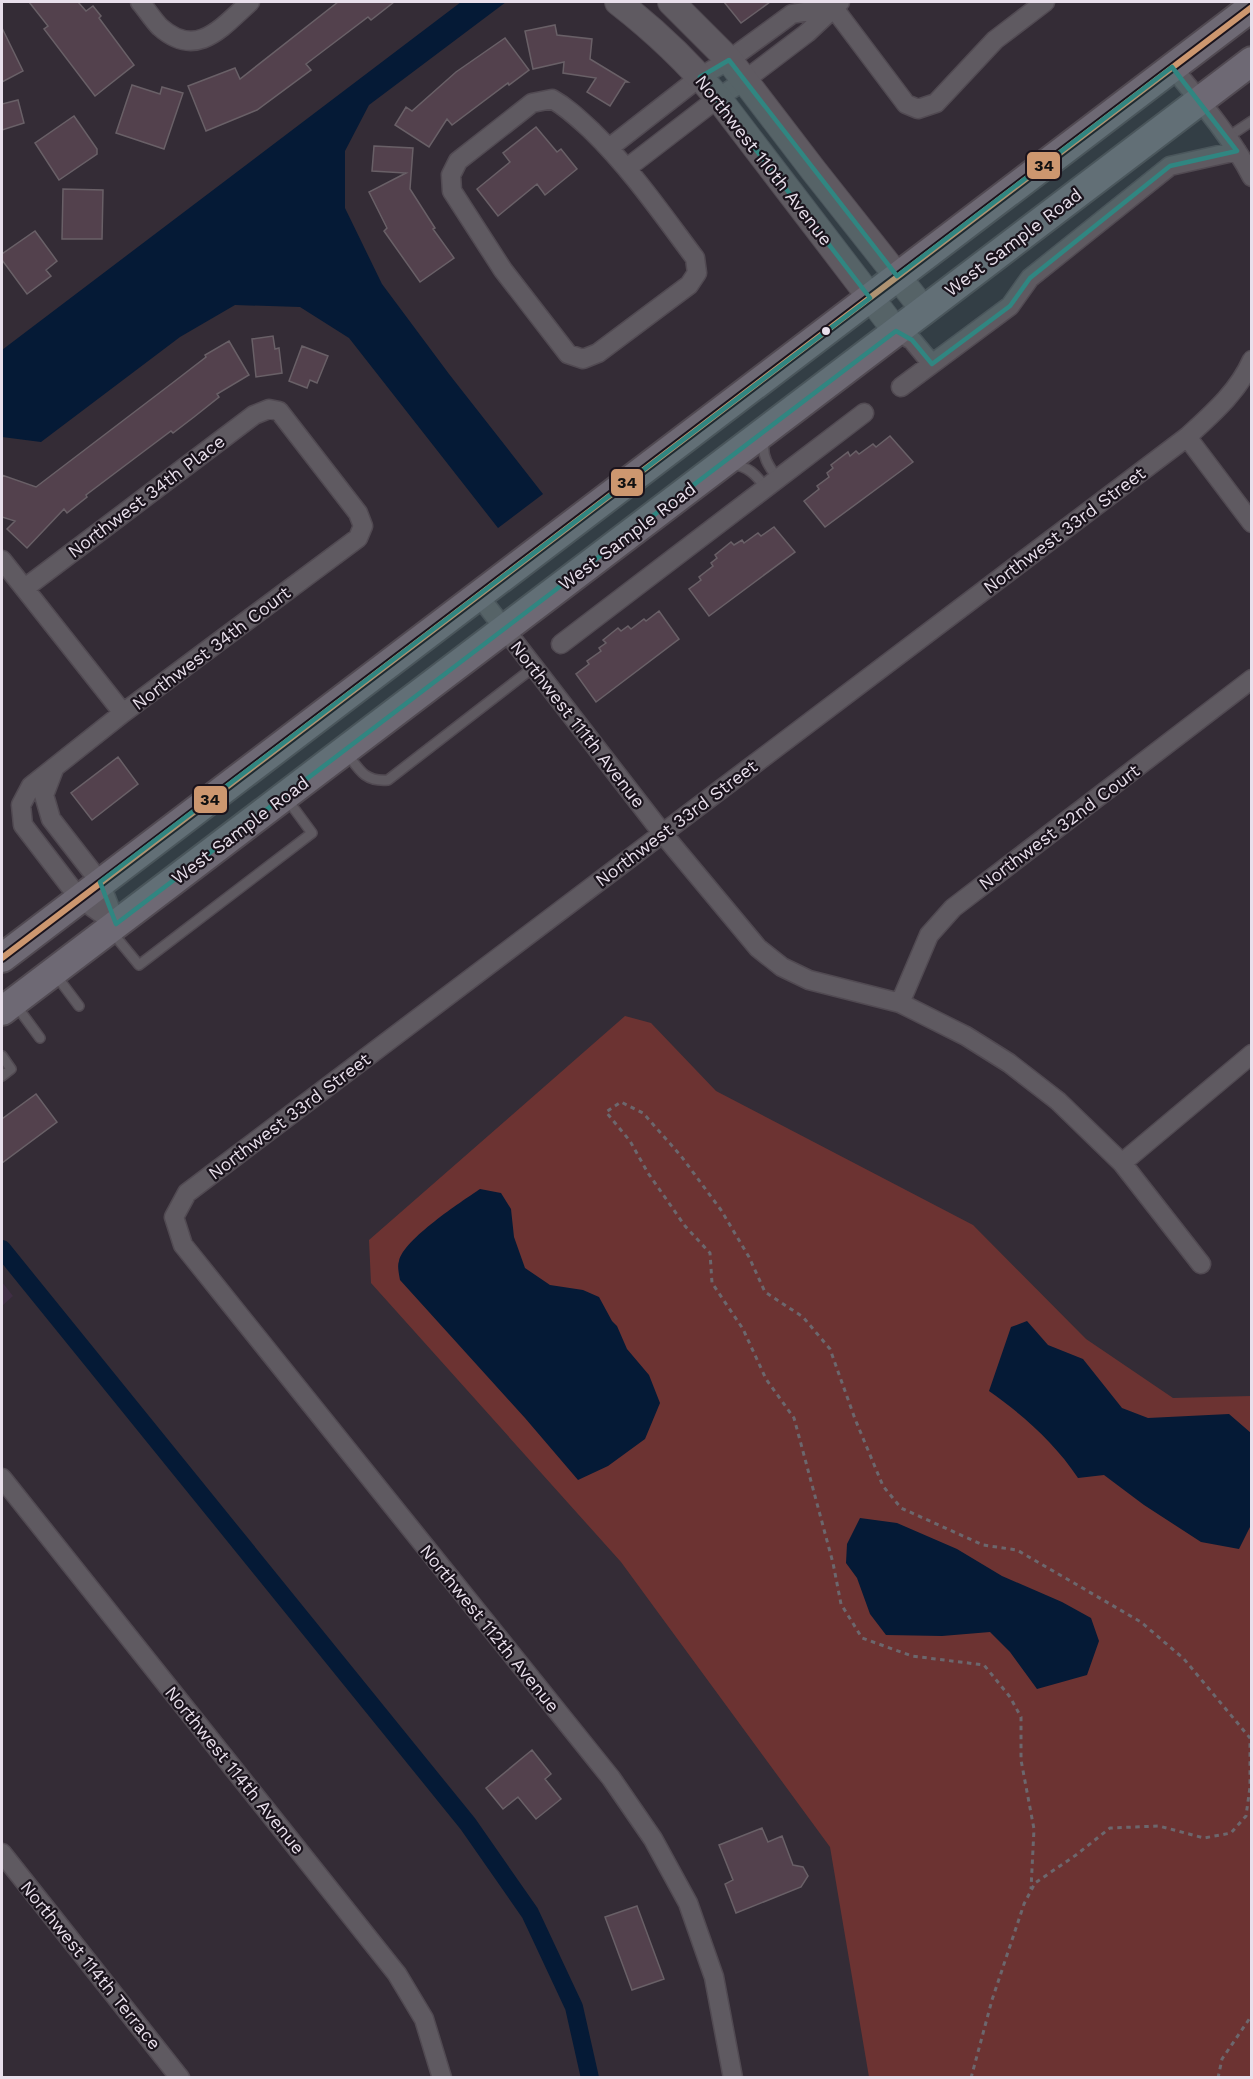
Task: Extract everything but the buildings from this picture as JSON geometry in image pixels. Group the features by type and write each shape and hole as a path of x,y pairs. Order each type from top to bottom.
{"main road":[{"path":"2,958 1251,7"},
{"name":"West Sample Road","path":"8,1007 1251,61"}],"street":[{"path":"140,2 159,27 177,38 196,42 216,32 250,2"},
{"name":"Northwest 110th Avenue","path":"618,2 660,38 718,98 896,331"},
{"name":"Northwest 110th Avenue","path":"671,2 729,60 924,310"},
{"path":"836,4 906,104 918,109 936,103 995,40 1045,2"},
{"path":"609,148 700,77 729,60 792,14 836,4"},
{"path":"627,168 807,33 836,4"},
{"path":"1172,67 1233,144 1251,177"},
{"path":"552,99 567,107 609,148 696,258 697,273 689,285 598,353 583,359 568,354 502,270 452,191 451,175 458,161 532,103 552,99"},
{"path":"901,387 1010,306 1030,278 1170,166 1233,144"},
{"path":"896,331 912,340 932,364"},
{"name":"Northwest 33rd Street","path":"174,1217 187,1193 1187,437 1221,406 1247,371 1251,360"},
{"name":"Northwest 34th Court","path":"112,927 89,890 23,825 21,805 31,786 123,713 358,538 363,526 358,513 279,411 269,409"},
{"name":"Northwest 34th Place","path":"25,588 254,415 269,409"},
{"path":"561,644 864,413"},
{"path":"1187,437 1251,523"},
{"path":"2,560 123,713"},
{"name":"Northwest 111th Avenue","path":"479,596 663,834 758,948 782,967 809,980 900,1003 966,1036 1009,1063 1058,1101 1122,1163 1201,1264"},
{"name":"Northwest 32nd Court","path":"900,1003 929,935 953,908 1251,679"},
{"name":"Northwest 34th Court","path":"55,767 44,795 51,819 89,890 112,927"},
{"path":"1122,1163 1251,1054"},
{"name":"Northwest 112th Avenue","path":"174,1217 183,1245 611,1778 653,1839 688,1903 714,1977 733,2078"},
{"name":"Northwest 114th Avenue","path":"2,1478 398,1974 424,2019 442,2078"},
{"name":"Northwest 114th Terrace","path":"2,1853 180,2078"}],"lane":[{"path":"1233,144 1251,120"},
{"path":"771,427 763,445 772,483"},
{"path":"719,466 734,465 746,468 772,483"},
{"path":"345,751 366,777 377,781 388,780 534,668"},
{"path":"112,927 139,966 312,833 284,796"},
{"path":"53,972 79,1006"},
{"path":"8,1007 40,1038"},
{"path":"2,1056 11,1069 2,1076"}],"path":[{"path":"971,2078 992,2000 1024,1904 1035,1883 1110,1828 1159,1826 1204,1838 1231,1833 1246,1816 1250,1787 1251,1738 1184,1659 1141,1622 1017,1550 983,1545 901,1508 883,1486 855,1419 830,1349 802,1317 765,1292 749,1257 721,1210 681,1156 644,1113 621,1102 606,1112 630,1141 648,1173 686,1226 710,1253 712,1283 743,1329 766,1379 794,1418 833,1563 841,1604 862,1638 912,1656 984,1665 1010,1697 1021,1718 1022,1760 1034,1829 1031,1889"},
{"path":"1218,2078 1222,2059 1251,2015"}],"highlighted area":[{"path":"729,60 897,276 1172,67 1237,151 1170,166 1030,278 1010,306 932,364 912,340 896,331 116,924 100,882 870,298 700,77"}],"shaded area":[{"path":"625,1016 651,1023 716,1091 973,1225 1086,1339 1173,1398 1251,1396 1251,2077 869,2077 830,1847 621,1562 371,1283 369,1240"},
{"path":"2,1282 13,1296 2,1306"}],"water":[{"path":"461,2 506,2 369,105 345,151 345,208 382,284 543,494 498,528 349,338 300,307 235,305 180,337 41,442 2,437 2,350"},
{"path":"480,1189 501,1193 511,1209 514,1237 525,1268 550,1285 583,1290 599,1297 617,1326 627,1349 649,1375 660,1403 645,1439 608,1466 578,1480 400,1280 399,1261 411,1242 434,1222"},
{"path":"1027,1321 1048,1345 1083,1359 1122,1408 1148,1418 1229,1414 1251,1433 1251,1525 1239,1549 1201,1542 1144,1505 1104,1475 1078,1478 1038,1430 989,1391 1011,1327"},
{"path":"860,1518 897,1523 957,1549 1002,1576 1062,1602 1091,1618 1099,1641 1087,1675 1037,1689 1010,1652 990,1632 942,1636 886,1635 870,1614 857,1578 846,1563 847,1544"}],"waterway":[{"path":"2,1249 468,1824 530,1913 574,2007 590,2078"}],"transit line":[{"name":"34","path":"2,958 1252,7"}]}
